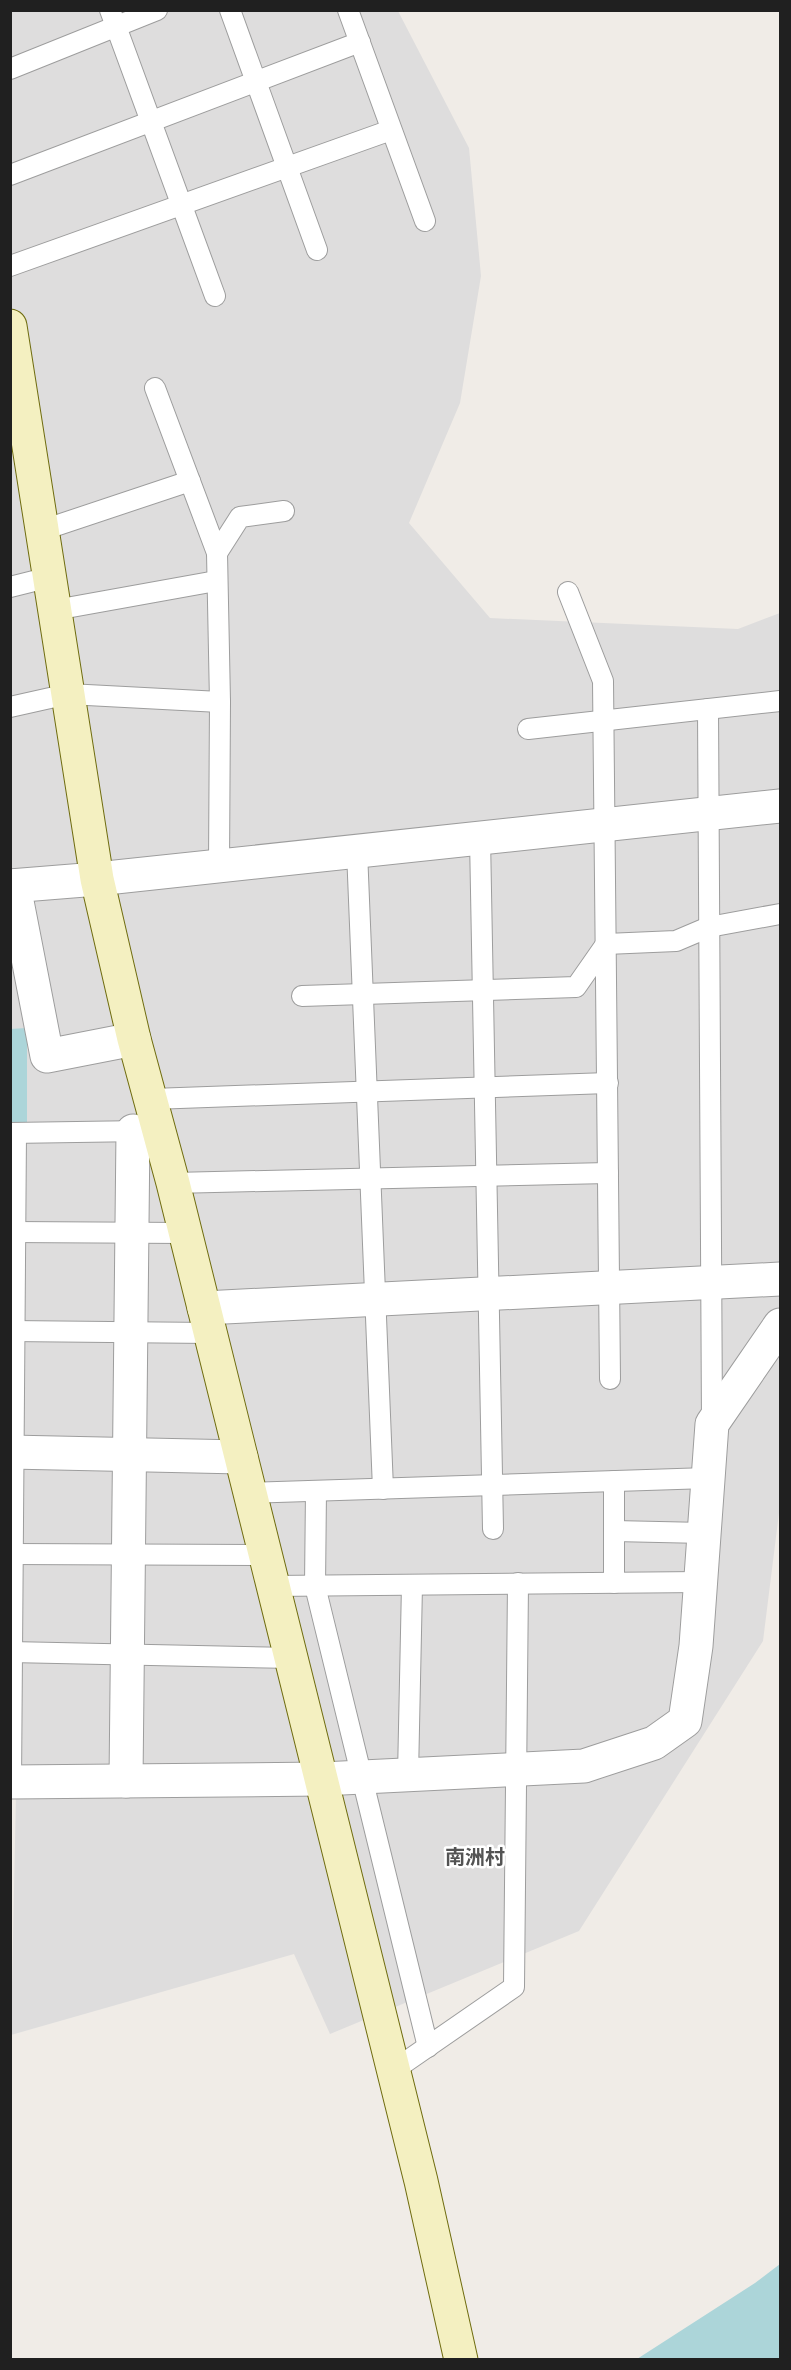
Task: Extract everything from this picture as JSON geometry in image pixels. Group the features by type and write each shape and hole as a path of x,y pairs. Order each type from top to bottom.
{"street":[{"path":"10,326 97,879 134,1039 152,1099 132,1233 126,1781"},
{"path":"134,1039 47,1056 12,886 97,879 780,806"},
{"path":"146,1131 173,1183 422,2181 461,2360"},
{"path":"207,1321 375,1299 780,1278"},
{"path":"11,1782 322,1779 584,1766 654,1743 685,1721 696,1646 712,1424 780,1325"},
{"path":"12,1452 241,1457"}],"lane":[{"path":"10,69 113,19 157,10"},
{"path":"230,10 317,250"},
{"path":"348,10 425,221"},
{"path":"113,19 216,296"},
{"path":"10,175 360,42"},
{"path":"10,266 392,130"},
{"path":"155,388 217,553 220,702 219,866"},
{"path":"43,530 190,481"},
{"path":"217,553 240,517 284,511"},
{"path":"10,587 50,577"},
{"path":"55,610 216,581"},
{"path":"568,592 603,681 610,1379"},
{"path":"10,707 68,694 220,702"},
{"path":"528,729 780,701"},
{"path":"708,709 712,1424"},
{"path":"480,838 494,1529"},
{"path":"357,851 383,1489"},
{"path":"606,944 676,941 710,927 780,914"},
{"path":"302,996 576,987 606,944"},
{"path":"152,1099 608,1083"},
{"path":"11,1782 13,1133 146,1131"},
{"path":"173,1183 608,1173"},
{"path":"13,1232 185,1233"},
{"path":"12,1332 131,1332 207,1321"},
{"path":"250,1493 708,1478"},
{"path":"614,1481 614,1583"},
{"path":"316,1491 315,1586 428,2047"},
{"path":"614,1531 704,1533"},
{"path":"12,1554 129,1555 269,1571 315,1586 701,1582"},
{"path":"394,2070 514,1987 518,1584"},
{"path":"408,1774 411,1585"},
{"path":"11,1652 292,1659"}],"shaded area":[{"path":"11,11 398,11 469,148 481,276 460,403 409,523 490,618 738,629 780,613 780,1505 763,1641 579,1931 330,2034 294,1954 11,2035 16,1793 11,1793"}],"water":[{"path":"27,1028 27,1124 11,1124 10,1029"},
{"path":"780,2264 780,2359 637,2359 755,2283"}],"district":[{"name":"南洲村","path":"475,1857"}]}
